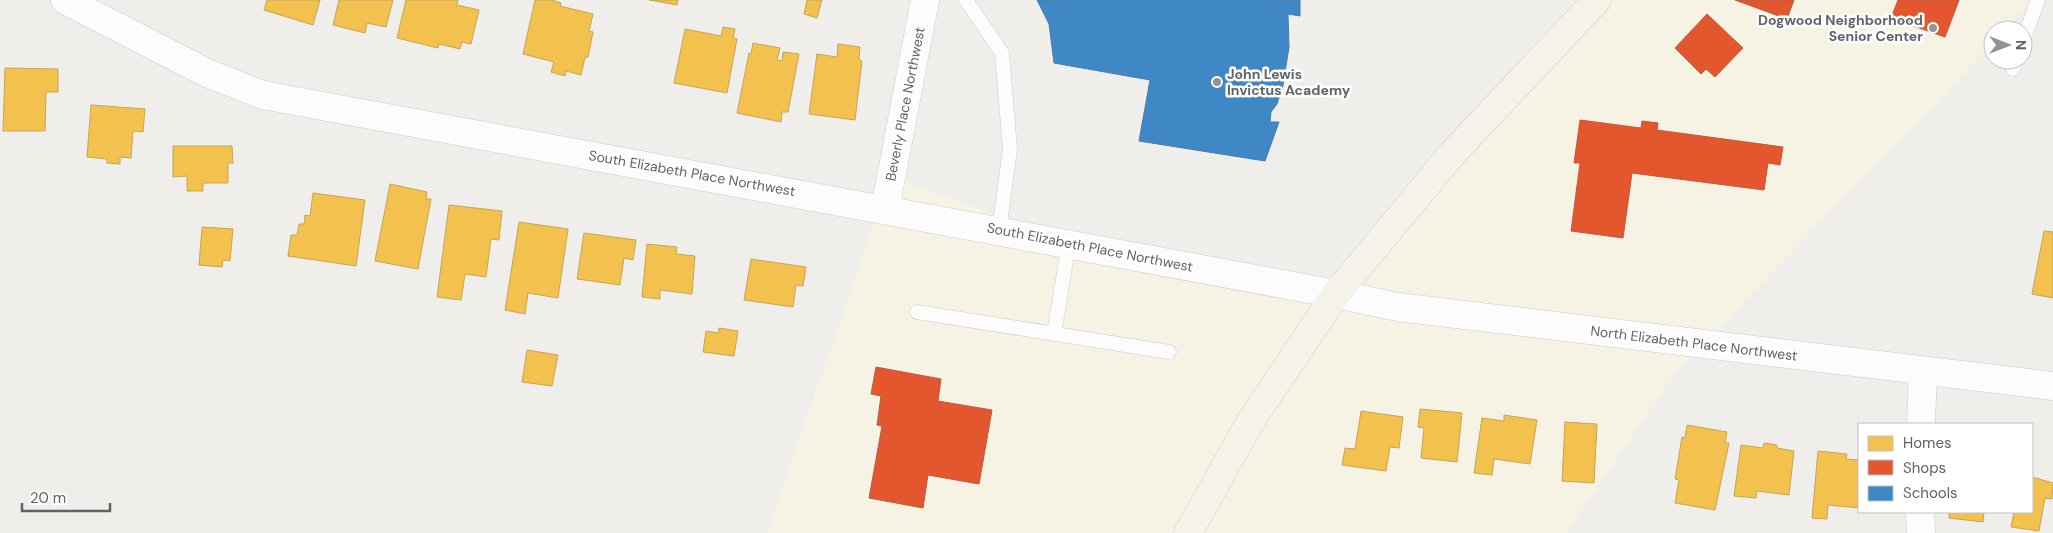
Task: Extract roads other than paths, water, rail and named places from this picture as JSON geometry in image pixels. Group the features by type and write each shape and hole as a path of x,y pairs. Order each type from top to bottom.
{"main road":[{"path":"1188,533 1252,419 1336,294 1452,154 1597,0"}],"street":[{"name":"South Elizabeth Place Northwest","path":"65,0 207,73 264,94 1336,294"},
{"name":"Beverly Place Northwest","path":"885,209 925,0"},
{"name":"North Elizabeth Place Northwest","path":"1336,294 1398,307 2053,386"},
{"path":"1921,423 1923,371"},
{"path":"1920,513 1921,533"}],"lane":[{"path":"966,0 1002,53 1010,149 999,230"},
{"path":"2031,20 2038,0"},
{"path":"1054,334 1069,244"},
{"path":"917,312 1169,352"}],"place":[{"name":"Dogwood Neighborhood Senior Center","path":"1933,28"},
{"name":"John Lewis Invictus Academy","path":"1217,82"}]}
